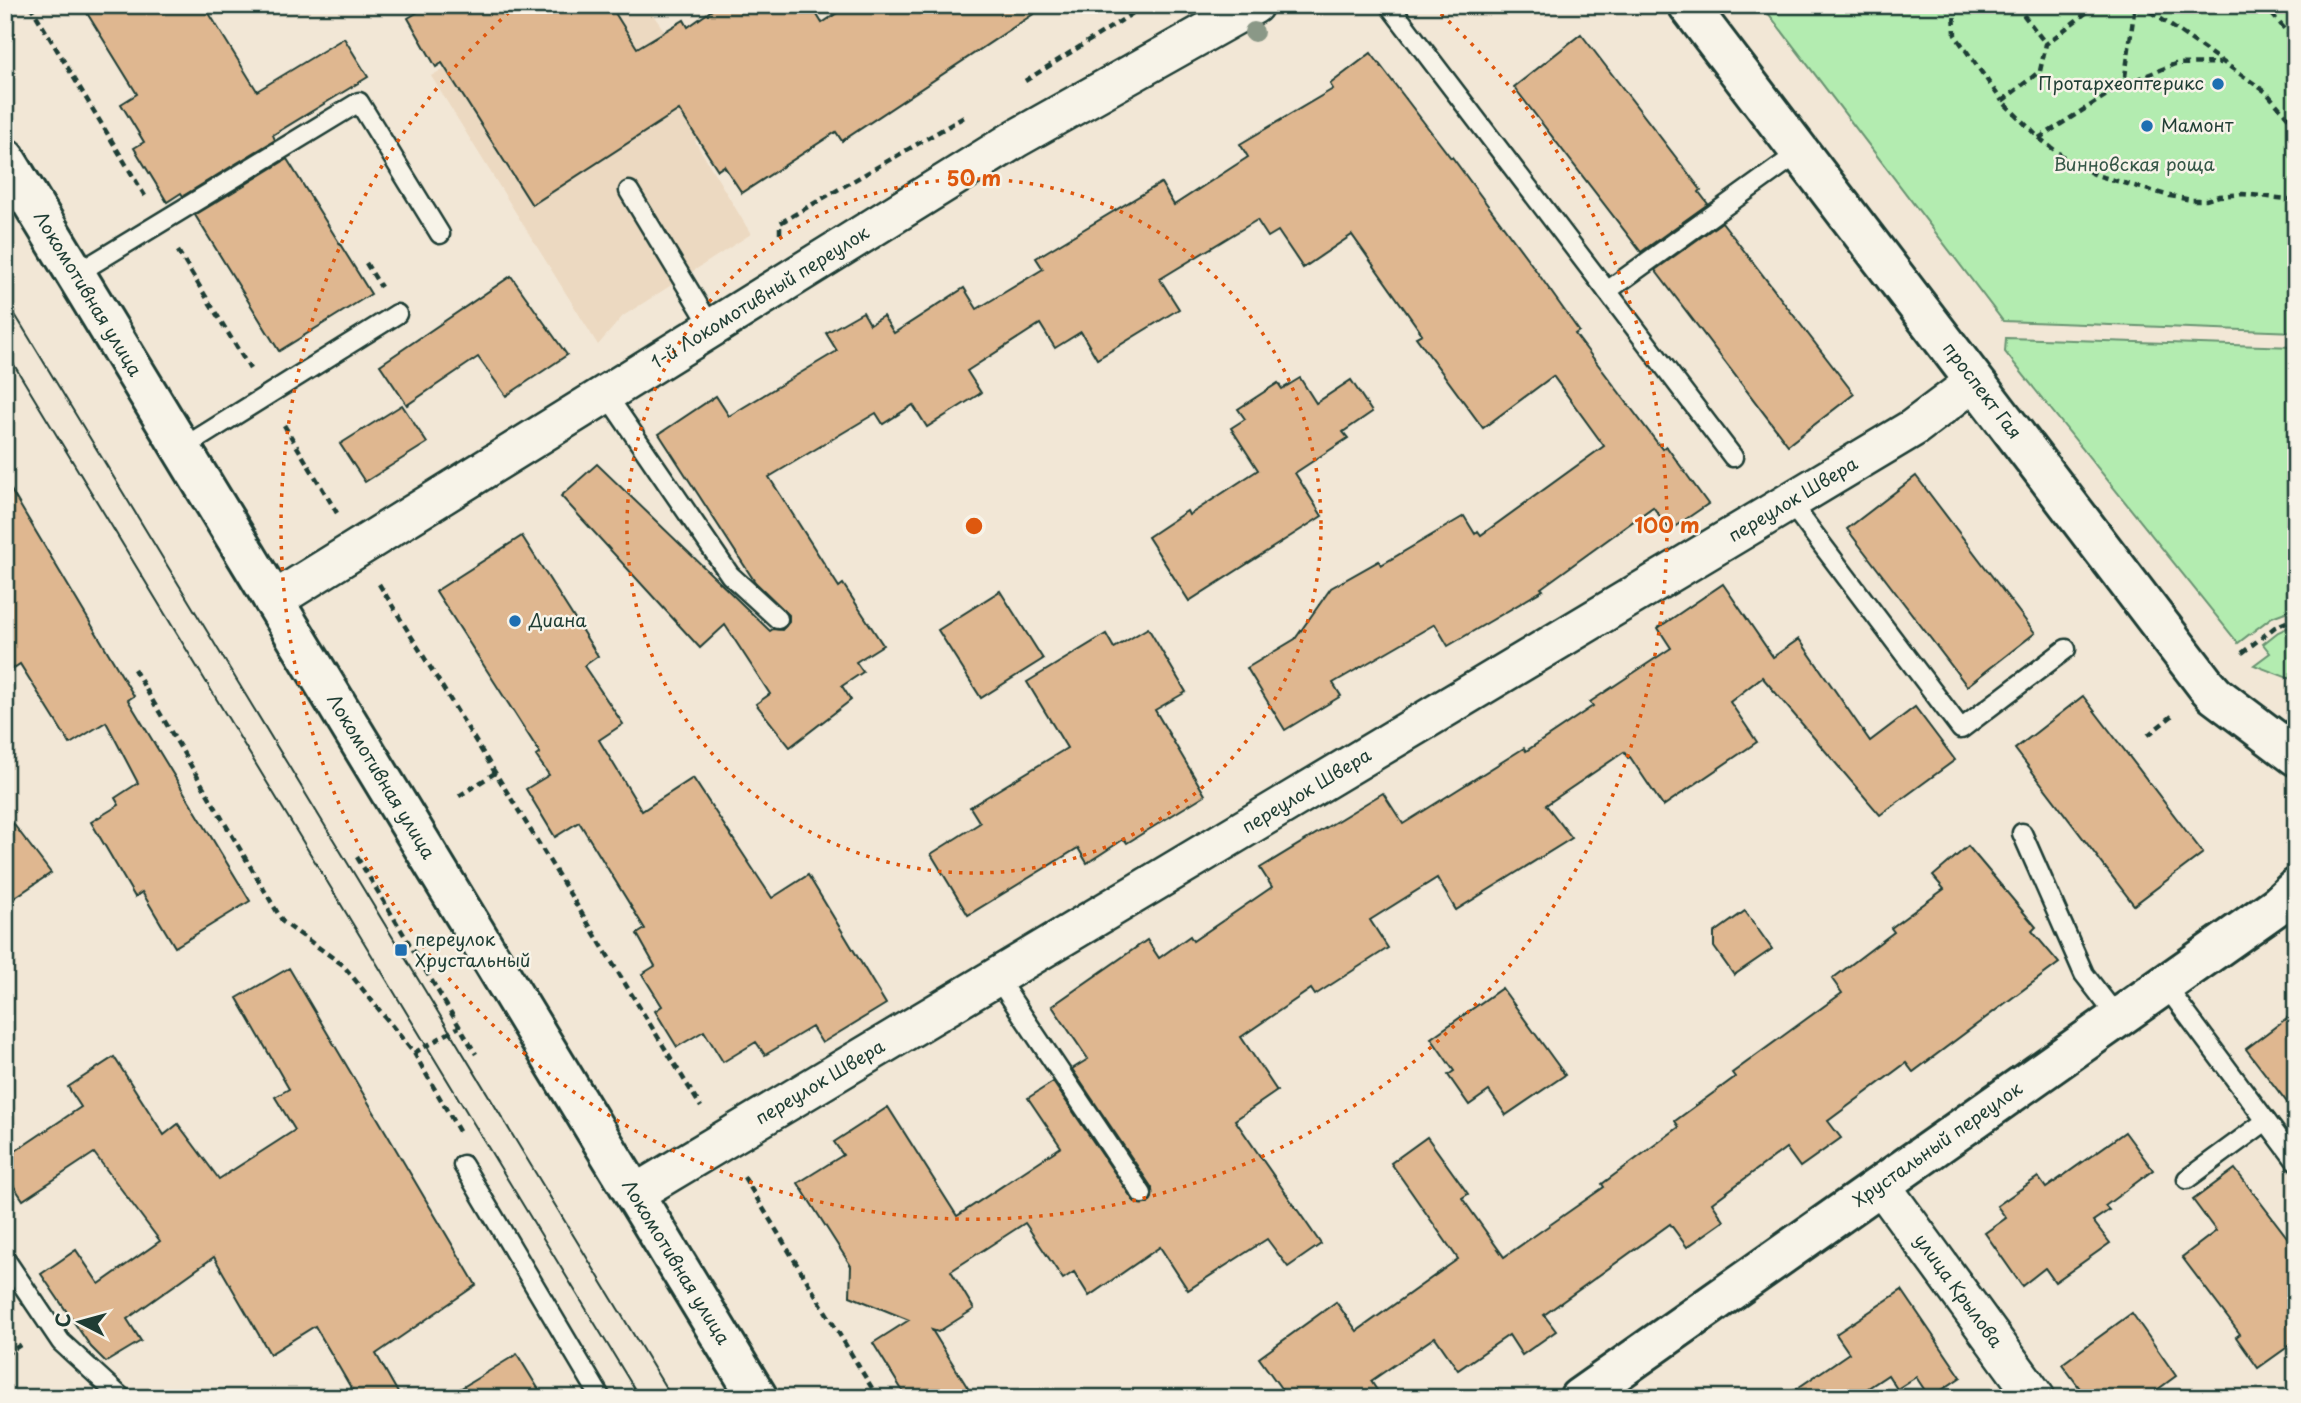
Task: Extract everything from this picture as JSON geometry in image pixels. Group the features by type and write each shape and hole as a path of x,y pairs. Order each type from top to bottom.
{"main road":[{"name":"проспект Гая","path":"1688,5 2215,695 2296,756"},
{"name":"Локомотивная улица","path":"5,158 758,1398"},
{"name":"Хрустальный переулок","path":"1580,1398 2278,905 2296,888"}],"street":[{"name":"1-й Локомотивный переулок","path":"273,601 1017,138 1254,5"},
{"name":"переулок Швера","path":"634,1194 1913,428 1974,382"},
{"name":"улица Крылова","path":"1881,1185 2036,1398"}],"lane":[{"path":"1389,5 1733,457"},
{"path":"76,274 359,102 440,234"},
{"path":"1607,291 1800,152"},
{"path":"629,191 712,328"},
{"path":"181,449 397,314"},
{"path":"607,394 730,575 778,619"},
{"path":"1789,501 1961,729 2066,649"},
{"path":"2022,833 2084,974 2118,1018"},
{"path":"996,976 1142,1194"},
{"path":"2165,985 2296,1161"},
{"path":"2187,1179 2266,1121"},
{"path":"463,1165 601,1398"},
{"path":"5,1258 61,1342 122,1398"}],"path":[{"path":"30,5 495,774 878,1398"},
{"path":"1954,5 1955,35 2002,101 2039,138 2070,162 2096,175 2170,197 2206,200 2243,194 2296,200"},
{"path":"2016,5 2046,44"},
{"path":"2083,5 2088,12"},
{"path":"2002,101 2040,71 2046,44 2096,5"},
{"path":"2124,84 2135,5"},
{"path":"2141,5 2266,92 2296,127"},
{"path":"2264,5 2296,42"},
{"path":"2039,138 2124,84 2175,64 2223,62"},
{"path":"2242,653 2275,627 2296,618"},
{"path":"134,669 283,922 343,965 414,1053 459,1129 463,1165"},
{"path":"2148,735 2172,716"},
{"path":"459,796 495,774"},
{"path":"357,857 476,1054"},
{"path":"414,1053 459,1027"}],"shaded area":[{"path":"553,5 646,5 721,124 695,141 751,234 623,316 598,345 431,76"}],"green space":[{"name":"Винновская роща","path":"1762,5 2296,5 2296,332 2003,321"},
{"path":"2006,338 2296,347 2296,608 2272,617 2238,643 2005,352"},
{"path":"2296,624 2296,681 2254,665 2270,653 2263,644 2278,632"}],"building":[{"path":"82,5 204,5 257,91 344,38 368,77 273,135 275,140 183,196 181,193 167,202 134,148 144,142 121,104 137,94"},
{"path":"430,5 610,5 637,48 684,20 688,27 719,5 811,5 822,23 849,5 1047,5 842,141 836,132 742,193 724,166 718,170 679,110 532,205 442,63 436,67 408,18"},
{"path":"1581,34 1701,190 1699,192 1708,204 1641,252 1514,87"},
{"path":"1371,53 1532,265 1579,331 1575,334 1662,449 1666,446 1708,504 1670,530 1653,507 1541,588 1543,590 1448,646 1435,624 1333,683 1341,696 1285,730 1247,668 1295,639 1331,588 1379,561 1381,565 1464,516 1475,534 1478,531 1481,535 1604,446 1553,376 1483,428 1416,337 1422,334 1352,235 1303,268 1278,231 1268,237 1257,220 1160,279 1179,309 1097,359 1081,332 1055,348 1040,324 967,371 981,393 927,427 913,405 883,424 876,413 769,477 839,587 843,584 883,645 856,662 863,672 842,686 851,700 790,747 756,704 770,694 725,625 700,648 561,496 597,464 770,631 782,630 789,622 789,615 755,582 659,434 716,396 729,416 837,351 826,333 863,312 870,324 883,316 894,333 964,288 977,309 1043,269 1036,258 1161,183 1174,205 1248,157 1240,144 1333,89 1330,84"},
{"path":"287,159 371,294 279,351 195,215"},
{"path":"1722,222 1854,394 1788,445 1655,270"},
{"path":"511,276 567,355 506,396 478,357 407,405 380,365"},
{"path":"1300,378 1316,403 1351,380 1372,412 1343,432 1348,438 1295,473 1322,516 1189,601 1148,537 1187,511 1189,515 1258,470 1231,428 1245,419 1238,409 1278,383 1282,389"},
{"path":"402,405 427,443 365,482 340,444"},
{"path":"1916,476 2035,633 1967,686 1847,529"},
{"path":"5,480 134,696 128,700 250,901 175,947 142,892 135,897 91,822 119,805 115,798 138,783 106,722 70,744 20,664 5,674"},
{"path":"522,536 598,656 584,666 623,724 599,740 642,811 693,778 772,898 808,875 886,1004 822,1043 812,1027 765,1055 756,1042 723,1062 704,1031 677,1047 655,1011 662,1006 642,974 655,966 637,934 645,929 579,822 555,837 526,789 549,775 536,756 540,753 436,591"},
{"path":"1723,584 1773,657 1799,639 1870,741 1915,707 1955,760 1880,815 1762,677 1730,702 1757,742 1663,806 1624,752 1546,805 1572,838 1456,910 1437,878 1370,920 1388,948 1315,995 1311,989 1241,1037 1277,1091 1235,1120 1321,1244 1288,1267 1267,1239 1188,1290 1160,1247 1089,1296 1074,1272 1063,1279 1025,1223 951,1271 974,1309 938,1332 932,1330 974,1398 907,1398 873,1343 909,1320 850,1296 851,1266 798,1183 843,1155 834,1142 888,1107 957,1216 1061,1147 1028,1098 1053,1082 1133,1200 1138,1204 1148,1204 1152,1198 1152,1188 1072,1069 1088,1059 1052,1006 1147,940 1159,958 1190,936 1193,941 1272,887 1260,868 1383,793 1403,824 1524,748 1526,751 1593,706 1590,702 1671,648 1658,628"},
{"path":"1000,591 1043,659 981,698 938,630"},
{"path":"1148,628 1186,692 1155,710 1205,795 1127,843 1124,839 1087,863 1078,848 968,915 931,854 980,823 970,807 1067,748 1027,682 1106,634 1114,648"},
{"path":"2083,696 2203,853 2134,905 2015,749"},
{"path":"5,813 51,873 5,904"},
{"path":"1968,846 2036,927 2032,931 2059,963 1913,1072 1906,1063 1828,1121 1841,1138 1800,1167 1786,1148 1712,1203 1724,1221 1687,1247 1670,1224 1544,1315 1556,1331 1522,1355 1509,1335 1458,1370 1435,1337 1371,1381 1382,1398 1288,1398 1259,1358 1336,1302 1357,1331 1458,1259 1391,1163 1427,1137 1468,1194 1462,1198 1504,1257 1604,1187 1602,1184 1679,1127 1675,1121 1735,1077 1732,1073 1842,993 1832,979 1894,932 1891,928 1944,889 1933,876"},
{"path":"1745,911 1772,949 1734,975 1714,947 1714,933"},
{"path":"289,968 476,1285 376,1354 401,1398 357,1398 315,1326 270,1354 214,1257 127,1319 141,1341 106,1362 91,1347 41,1274 76,1250 99,1284 160,1241 94,1153 23,1200 5,1173 5,1158 81,1107 68,1087 114,1057 164,1135 178,1124 219,1179 295,1130 275,1097 289,1089 237,998"},
{"path":"1502,988 1565,1075 1506,1115 1489,1091 1469,1105 1448,1075 1454,1071 1431,1038"},
{"path":"2296,1011 2296,1114 2246,1049"},
{"path":"2125,1132 2153,1170 2105,1206 2109,1210 2093,1221 2110,1243 2055,1282 2045,1268 2022,1286 1985,1233 2006,1218 1997,1206 2038,1177 2046,1188"},
{"path":"2235,1169 2296,1249 2296,1341 2258,1368 2236,1337 2240,1334 2182,1257 2216,1231 2193,1200"},
{"path":"1902,1290 1961,1377 1930,1398 1916,1377 1897,1389 1888,1375 1853,1398 1783,1398 1849,1353 1836,1334"},
{"path":"2132,1313 2176,1376 2146,1398 2087,1398 2062,1364"},
{"path":"517,1354 544,1398 445,1398"}],"tram line":[{"path":"5,298 672,1398"},
{"path":"5,350 640,1398"}],"place":[{"name":"Протархеоптерикс","path":"2218,84"},
{"name":"Мамонт","path":"2147,126"},
{"name":"Диана","path":"515,621"},
{"name":"переулок Хрустальный","path":"401,950"}]}
